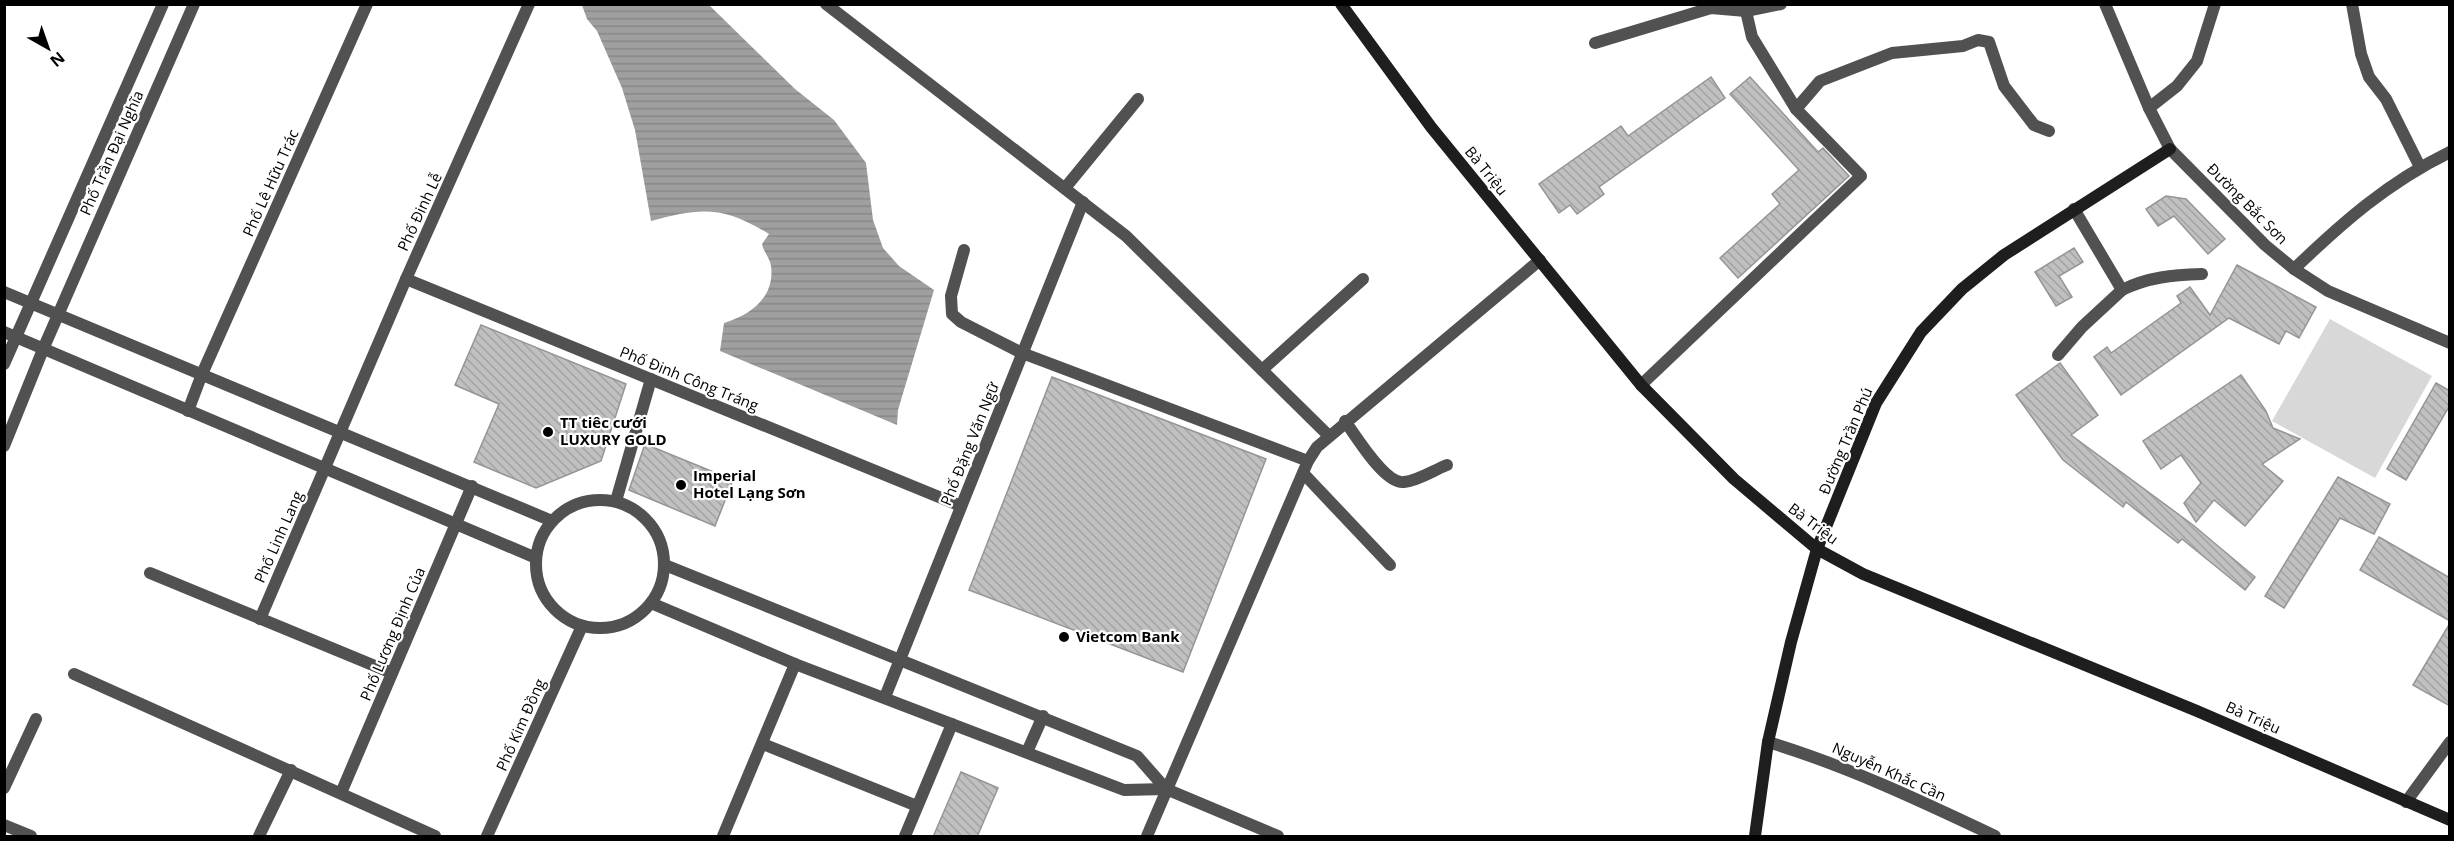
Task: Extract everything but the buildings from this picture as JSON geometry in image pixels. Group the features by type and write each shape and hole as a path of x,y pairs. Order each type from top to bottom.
{"main road":[{"name":"Bà Triệu","path":"1341,4 1431,127 1641,385 1734,479 1817,549 1863,574 2198,711 2450,819"},
{"name":"Đường Trần Phú","path":"1755,837 1768,742 1791,642 1817,549 1876,403 1920,332 1962,289 2004,255 2170,149"}],"street":[{"name":"Phố Trần Đại Nghĩa","path":"4,364 10,334 30,303 163,4"},
{"name":"Phố Trần Đại Nghĩa","path":"4,446 58,314 194,4"},
{"name":"Phố Lê Hữu Trác","path":"188,411 202,374 367,4"},
{"name":"Phố Đinh Lễ","path":"341,433 406,279 529,4"},
{"path":"826,4 1025,160 1083,201 1125,236 1328,435"},
{"path":"1595,43 1711,8 1746,11 1781,4"},
{"name":"Đường Bắc Sơn","path":"2105,4 2149,108 2170,149 2265,245 2294,269 2328,291 2450,343"},
{"path":"2149,108 2177,86 2198,61 2215,4"},
{"path":"2352,4 2361,54 2369,77 2386,99 2420,166"},
{"path":"1641,385 1862,176 1796,109 1752,37 1746,11"},
{"path":"1796,109 1820,81 1892,53 1963,46 1978,40 1989,42 2004,86 2034,125 2049,131"},
{"path":"1065,188 1138,99"},
{"path":"2294,269 2360,208 2420,166 2450,152"},
{"name":"Phố Đặng Văn Ngữ","path":"885,697 1083,201"},
{"path":"2074,209 2121,290"},
{"path":"964,250 951,296 952,314 961,322 1022,353 1305,467 1390,565"},
{"path":"1147,837 1305,467 1328,435 1540,260"},
{"path":"2058,355 2082,327 2121,290 2141,280 2165,275 2202,274"},
{"name":"Phố Đinh Công Tráng","path":"406,279 961,506"},
{"path":"1262,370 1363,279"},
{"path":"4,292 552,521"},
{"path":"10,334 536,558"},
{"path":"616,501 651,379"},
{"path":"1345,421 1385,474 1396,482 1406,483 1447,465"},
{"name":"Phố Linh Lang","path":"260,619 341,433"},
{"name":"Phố Lương Định Của","path":"341,793 472,486"},
{"path":"599,499 616,501 636,510 652,525 662,544 665,566 661,585 651,603 637,616 620,625 602,628 582,626 566,619 552,608 539,584 536,558 541,538 552,521 566,509 582,502 599,499"},
{"path":"665,566 1137,756 1167,789 1278,837"},
{"path":"150,573 392,673"},
{"path":"651,603 795,664 1124,790 1167,789"},
{"name":"Phố Kim Đồng","path":"487,837 582,626"},
{"path":"723,837 795,664"},
{"path":"74,674 291,770 435,837"},
{"path":"1028,752 1042,716"},
{"path":"4,788 36,719"},
{"path":"905,837 952,724"},
{"name":"Nguyễn Khắc Cần","path":"1768,742 1814,756 1866,777 1995,837"},
{"path":"2406,802 2450,742"},
{"path":"763,744 917,806"},
{"path":"259,837 291,770"},
{"path":"4,825 31,837"}],"shaded area":[{"path":"582,5 709,5 795,89 834,120 866,163 873,220 883,248 899,266 934,290 898,410 897,425 720,351 724,323 752,310 765,296 769,287 771,266 762,244 769,234 739,218 712,212 684,213 651,221 635,130 622,88 597,31 587,19"},
{"path":"2330,319 2432,376 2375,478 2272,421"}],"place":[{"name":"TT tiêc cưới LUXURY GOLD","path":"548,432"},
{"name":"Imperial Hotel Lạng Sơn","path":"681,485"},
{"name":"Vietcom Bank","path":"1064,637"}]}
